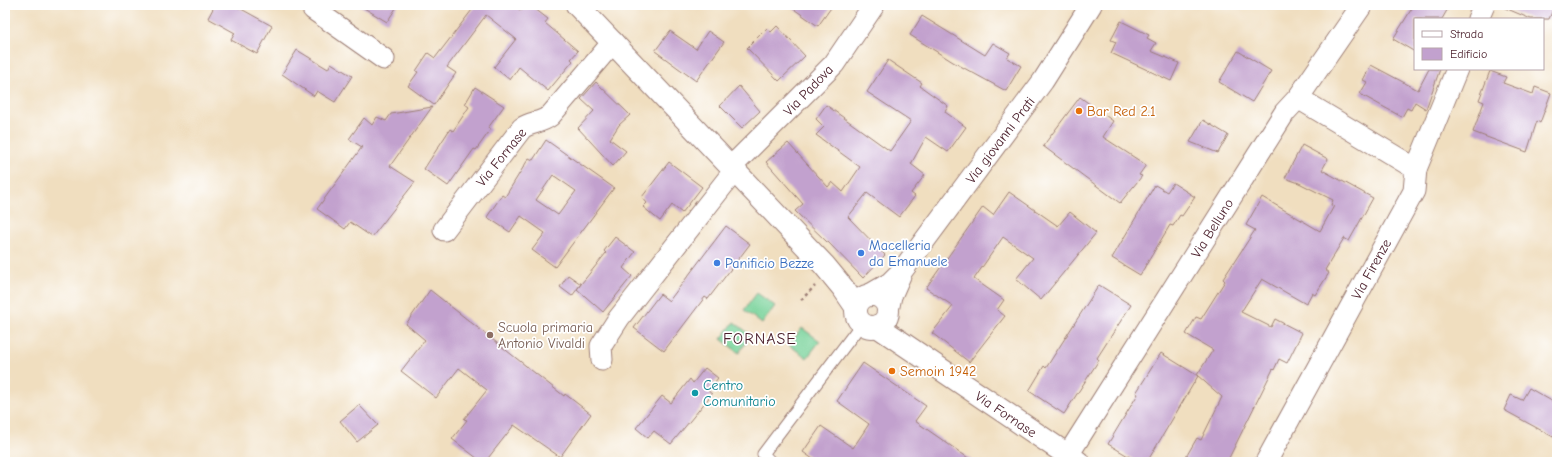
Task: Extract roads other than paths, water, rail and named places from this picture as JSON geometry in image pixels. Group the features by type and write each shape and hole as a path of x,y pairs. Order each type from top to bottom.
{"street":[{"path":"312,5 313,9 384,59"},
{"name":"Via Fornase","path":"577,5 824,265 849,284 914,352 1073,459"},
{"name":"Via Padova","path":"734,169 834,64 874,5"},
{"name":"Via giovanni Prati","path":"873,310 891,296 902,271 1043,82 1091,5"},
{"name":"Via Belluno","path":"1073,459 1284,112 1298,98 1362,5"},
{"path":"1478,18 1484,5"},
{"name":"Via Fornase","path":"444,230 522,128 529,124 542,122 550,116 613,42"},
{"name":"Via Firenze","path":"1266,462 1414,191 1416,169 1457,70"},
{"path":"1298,98 1416,169"},
{"path":"602,360 601,346 619,318 734,169"}],"lane":[{"path":"771,462 763,454 873,310"}],"place":[{"name":"Bar Red 2.1","path":"1079,111"},
{"name":"Macelleria da Emanuele","path":"861,253"},
{"name":"Panificio Bezze","path":"717,263"},
{"name":"Scuola primaria Antonio Vivaldi","path":"490,335"},
{"name":"Semoin 1942","path":"892,371"},
{"name":"Centro Comunitario","path":"695,393"}],"district":[{"name":"FORNASE","path":"760,338"}]}
